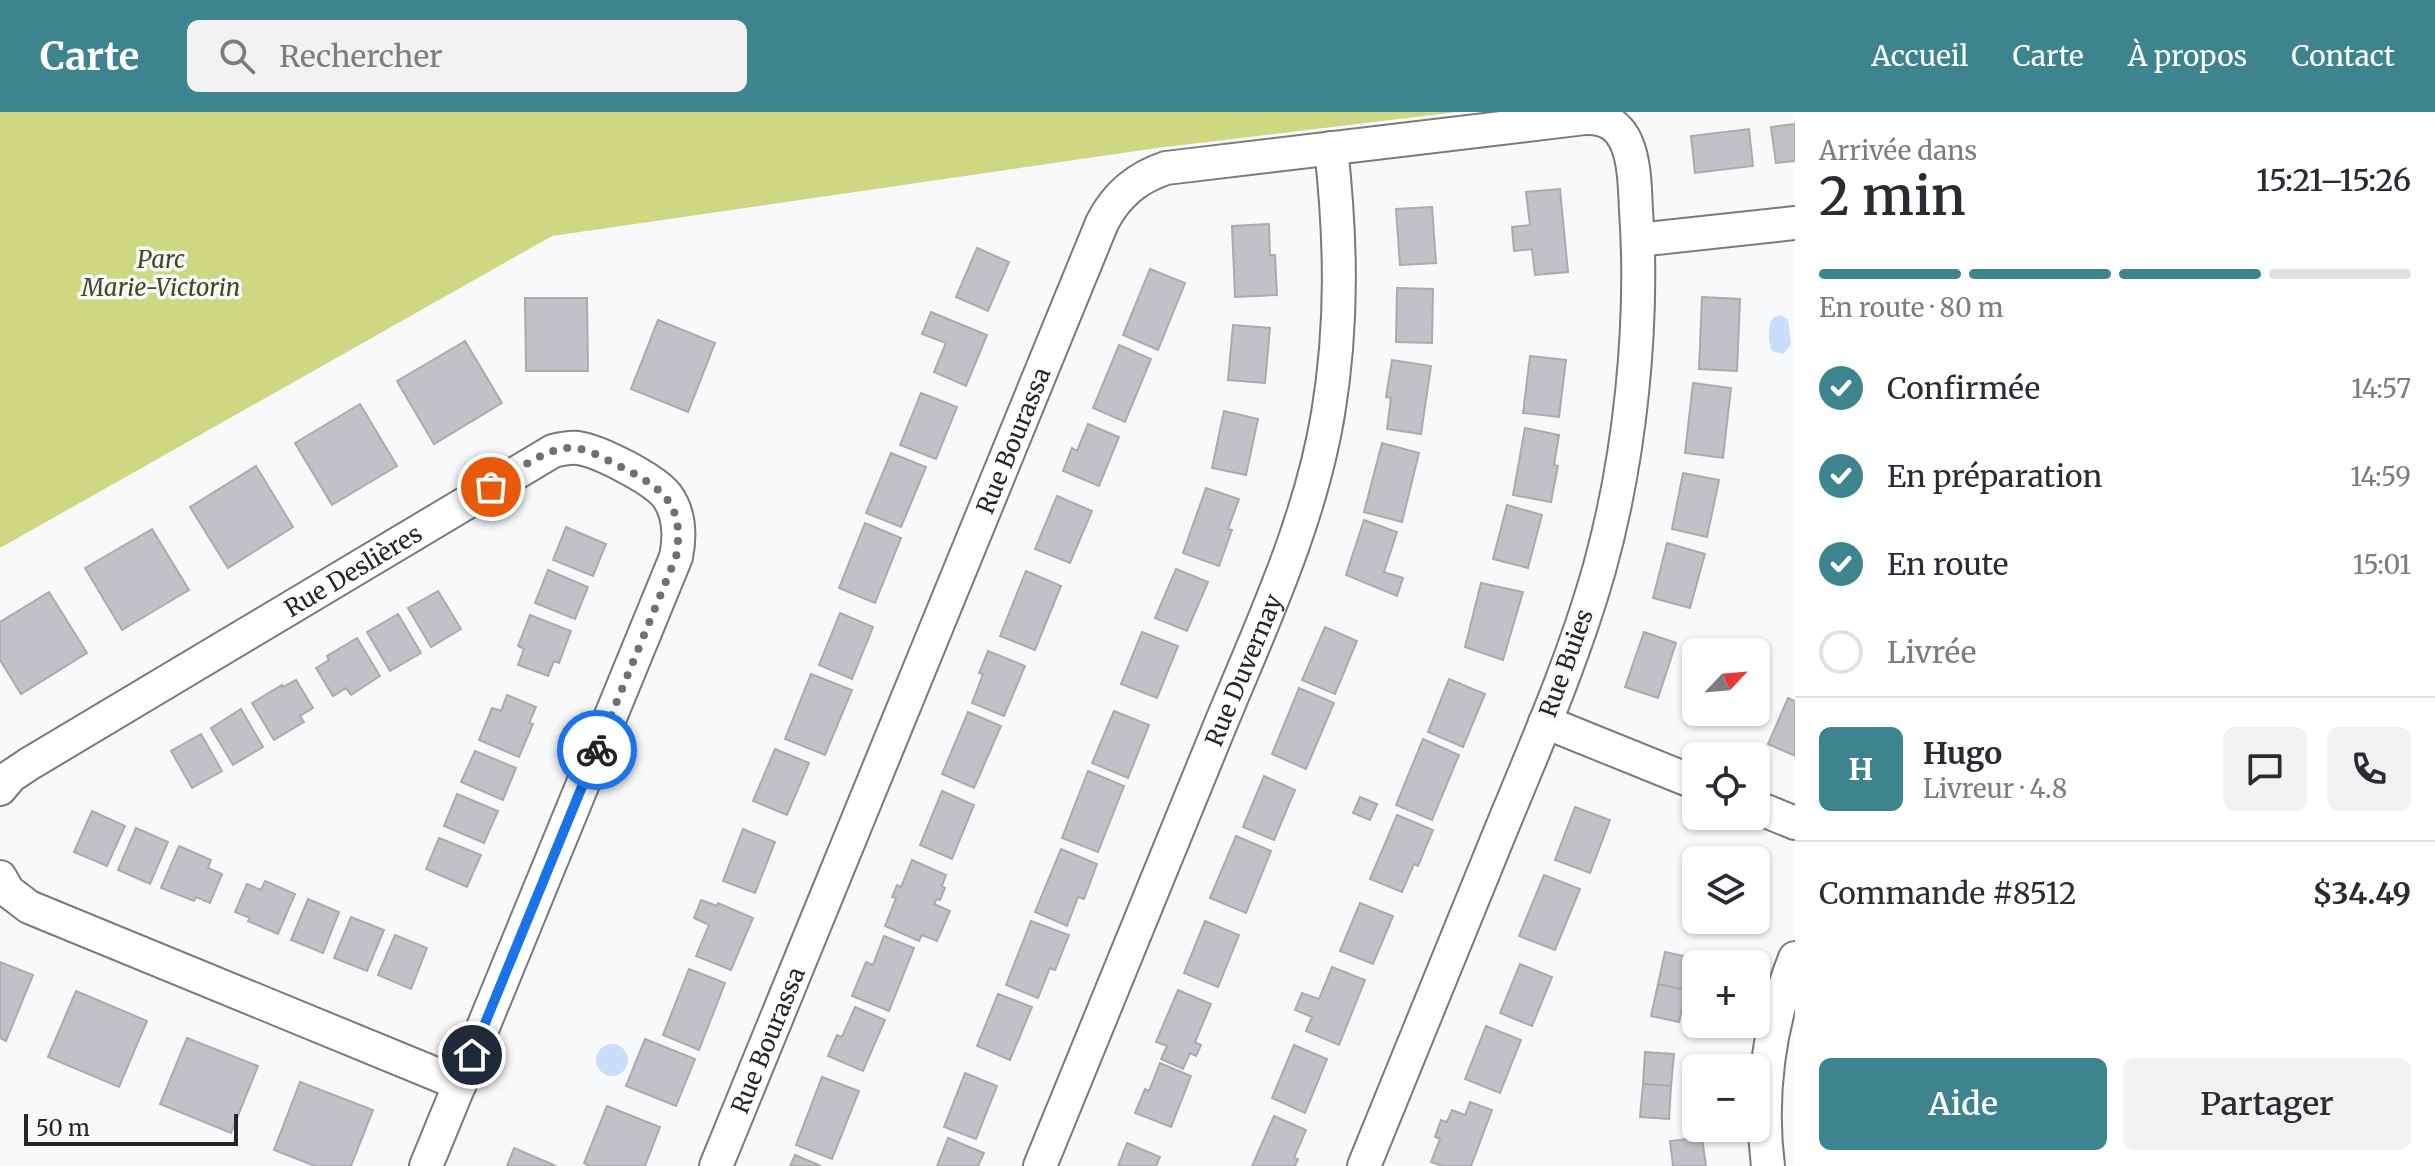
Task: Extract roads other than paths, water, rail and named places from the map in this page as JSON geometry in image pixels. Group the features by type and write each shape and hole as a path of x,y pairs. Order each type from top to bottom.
{"street":[{"name":"Rue Bourassa","path":"716,1166 1107,212 1132,184 1166,168 1592,117 1605,121 1621,132"},
{"name":"Rue Buies","path":"1364,1166 1545,722 1586,610 1616,496 1635,351 1638,240 1631,152 1621,132"},
{"name":"Rue Duvernay","path":"1040,1166 1280,579 1314,479 1328,416 1339,319 1339,223 1331,148"},
{"path":"1638,240 1795,223"},
{"name":"Rue Deslières","path":"0,789 11,776 42,756 553,451 569,448 585,450 653,483 667,497 676,514 679,542 676,557 426,1166"},
{"path":"1545,722 1682,777"},
{"path":"1770,813 1795,823"},
{"path":"0,877 8,891 29,907 460,1084"},
{"path":"1768,1166 1765,1105 1770,1051 1795,958"}],"water":[{"path":"1780,315 1788,319 1791,345 1783,354 1772,351 1769,338 1771,321"},
{"path":"612,1044 624,1048 628,1060 624,1072 612,1076 600,1072 596,1060 600,1048"}],"park label":[{"name":"Parc Marie-Victorin","path":"161,273"}]}
